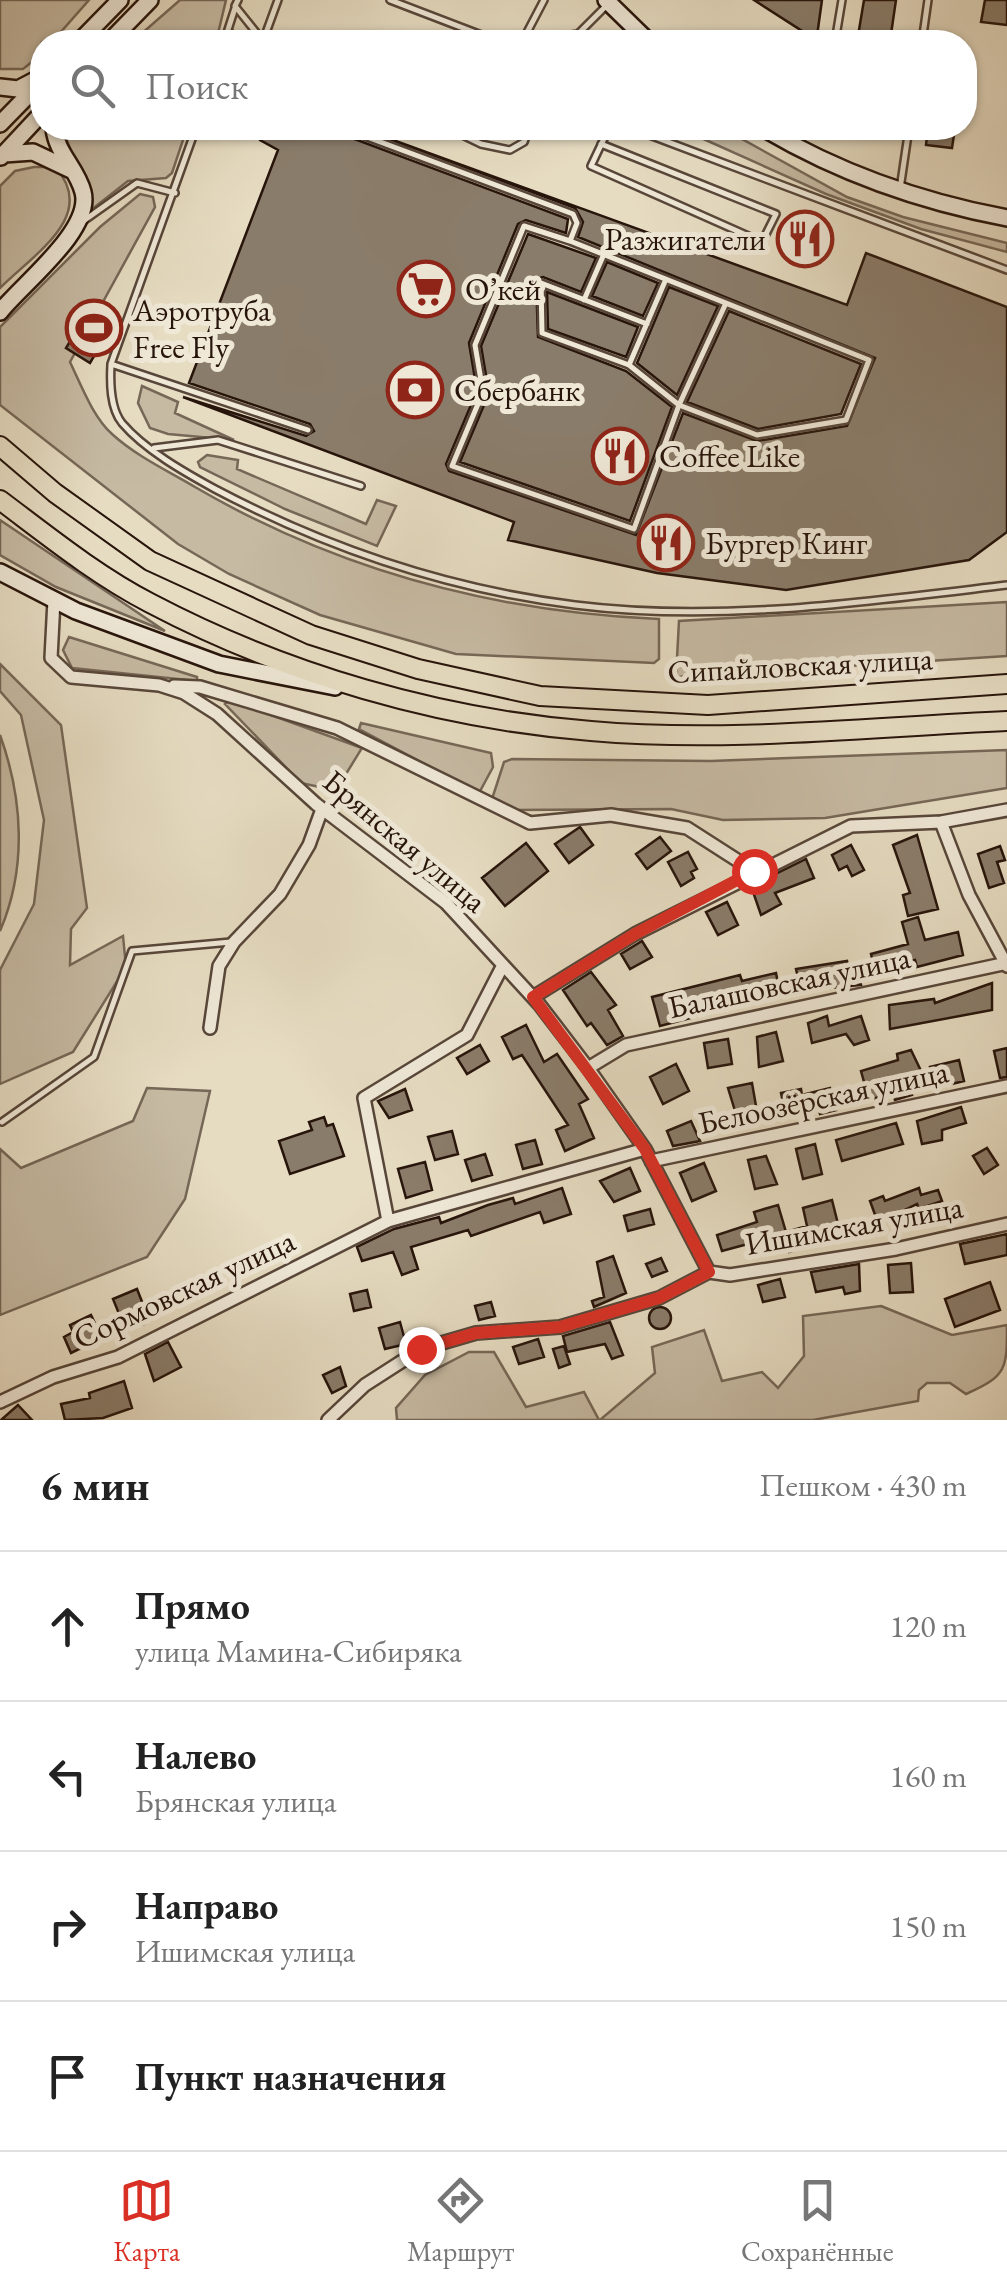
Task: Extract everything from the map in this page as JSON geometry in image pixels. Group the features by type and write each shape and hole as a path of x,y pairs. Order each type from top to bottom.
{"main road":[{"path":"91,30 120,0"},
{"path":"608,2 637,30"},
{"path":"121,30 145,5"},
{"path":"0,87 18,89 30,84"},
{"path":"0,124 30,91"},
{"path":"2,156 30,126"},
{"path":"3,306 75,227 84,193 55,140"},
{"path":"786,140 836,166 900,190 1007,218"},
{"path":"2,156 32,152 71,170"},
{"name":"Сипайловская улица","path":"0,446 55,492 150,560 311,635 418,669 540,696 708,705 1007,684"},
{"name":"Сипайловская улица","path":"0,500 85,563 148,602 222,638 396,700 491,720 593,732 710,734 1007,722"},
{"path":"0,572 54,600 219,664 396,700"}],"street":[{"path":"54,600 51,658 71,677 200,686 337,728 530,823 611,815 687,828 754,871"},
{"name":"Брянская улица","path":"159,685 184,693 217,714 322,809 446,903 533,997 588,1068 648,1155 709,1272"},
{"path":"210,1028 219,966 234,942 280,894 309,845 322,809"},
{"path":"533,997 635,934 850,826 941,822 1007,810"},
{"path":"941,822 969,896 1007,964"},
{"path":"388,1221 364,1098 468,1035 503,964"},
{"name":"Балашовская улица","path":"588,1068 626,1045 1007,964"},
{"name":"Белоозёрская улица","path":"388,1221 648,1155 1007,1086"},
{"name":"Сормовская улица","path":"0,1402 54,1377 118,1357 388,1221"},
{"name":"Ишимская улица","path":"328,1420 365,1385 421,1349 476,1333 560,1327 659,1298 709,1272 730,1275 896,1249 1007,1224"}],"lane":[{"path":"145,5 161,0"},
{"path":"269,30 278,0"},
{"path":"390,0 468,30"},
{"path":"528,30 544,0"},
{"path":"837,30 842,0"},
{"path":"924,30 928,0"},
{"path":"236,2 256,30"},
{"path":"228,30 236,2"},
{"path":"582,30 608,2"},
{"path":"192,140 112,364 112,392 121,422 184,472 277,522 379,562 577,605 798,608 1007,585"},
{"path":"375,140 573,214 578,222 570,240"},
{"path":"473,140 510,150 525,140"},
{"path":"601,144 776,214 762,242 591,166 601,144 603,140"},
{"path":"663,140 1007,270"},
{"path":"900,190 907,140"},
{"path":"75,227 137,184 175,193"},
{"path":"647,324 541,283 542,333 629,366 679,405 757,435 846,420 868,360 570,240 524,226 474,345 483,392 452,466 634,529 679,405 726,303"},
{"path":"584,300 604,254"},
{"path":"629,366 666,279"},
{"path":"112,364 308,430"},
{"path":"154,448 218,440 361,486"},
{"path":"2,1122 94,1057 132,951 234,942"}],"shaded area":[{"path":"0,0 89,0 63,30 30,30 30,63 23,69 0,69"},
{"path":"180,0 226,0 219,30 146,30"},
{"path":"67,140 183,140 172,173 166,178 128,181 91,210 87,187"},
{"path":"706,140 744,140 847,197 903,217 1007,243 1007,252 921,229 826,194"},
{"path":"55,167 67,185 70,201 66,217 44,247 0,288 0,186 15,171"},
{"path":"140,194 153,197 155,207 70,362 93,410 112,434 152,463 249,517 361,564 477,596 597,615 659,619 659,659 654,663 456,654 320,615 229,574 178,544 0,405 0,327 100,227"},
{"path":"142,386 178,402 175,413 234,440 168,434 150,428 138,403"},
{"path":"207,455 238,460 237,469 366,524 377,500 396,506 377,546 285,509 200,467 198,462"},
{"path":"0,520 165,631 56,587 0,555"},
{"path":"1007,602 1007,656 676,677 679,621"},
{"path":"69,637 197,677 197,681 72,668 63,650"},
{"path":"0,664 61,725 87,908 71,929 70,965 123,936 126,967 73,1052 0,1084 0,970 34,904 44,820 21,715 0,691"},
{"path":"229,700 362,748 341,782 329,789 301,783 225,704"},
{"path":"361,723 491,753 493,767 479,793 359,729"},
{"path":"0,735 13,784 19,833 15,883 0,931"},
{"path":"1007,750 1007,788 825,818 723,820 671,809 511,810 492,799 504,762 512,759 711,761"},
{"path":"147,1088 210,1091 185,1199 147,1257 0,1315 0,1149 21,1168 133,1121"},
{"path":"881,1306 952,1335 1007,1325 1002,1369 990,1382 966,1394 950,1383 927,1383 919,1390 918,1401 813,1420 600,1420 655,1373 652,1347 704,1330 722,1381 762,1372 778,1388 804,1356 803,1316"},
{"path":"469,1352 494,1352 526,1407 584,1392 599,1420 397,1420 396,1408 425,1375"}],"building":[{"path":"754,0 822,0 818,30 800,30"},
{"path":"864,0 896,0 892,30 859,30"},
{"path":"985,0 1007,0 1007,25 981,22"},
{"path":"260,140 357,140 568,219 566,233 526,220 518,224 469,343 477,391 446,464 449,471 636,535 683,413 757,441 847,426 875,358 578,237 583,222 575,208 392,140 847,305 866,253 1007,307 1007,532 969,560 786,590 657,573 508,540 514,522 183,397 306,436 314,431 310,424 189,383 278,150"},
{"path":"927,140 953,140 952,148 926,145"},
{"path":"528,234 596,258 581,292 543,277 536,279 538,337 626,371 672,407 630,521 460,462 489,393 481,346"},
{"path":"607,262 658,283 643,316 592,296"},
{"path":"669,287 718,306 677,395 637,363"},
{"path":"547,292 638,327 626,357 548,329"},
{"name":"Аэротруба Free Fly","path":"93,303 117,317 90,363 66,348"},
{"path":"729,311 861,364 841,414 758,429 687,402"},
{"path":"580,827 593,845 569,863 555,844"},
{"path":"917,835 938,909 908,916 903,895 910,893 893,845"},
{"path":"660,837 671,851 647,869 636,854"},
{"path":"526,843 548,871 505,906 482,878"},
{"path":"851,845 864,870 852,876 847,866 839,870 832,855"},
{"path":"1000,846 1005,860 997,862 1004,883 989,888 978,854"},
{"path":"688,852 697,869 691,872 694,878 681,886 668,862"},
{"path":"806,859 814,878 775,893 781,904 761,915 751,886"},
{"path":"727,902 738,925 718,935 706,912"},
{"path":"918,917 925,940 958,932 963,955 917,967 915,960 894,964 896,970 859,978 861,985 801,991 796,969 847,961 849,969 873,963 871,954 908,944 902,922"},
{"path":"642,941 652,957 630,969 621,954"},
{"path":"591,972 616,1005 608,1010 623,1036 607,1045 591,1023 587,1026 563,990"},
{"path":"776,973 779,988 766,991 767,998 660,1026 652,997 740,975 742,981"},
{"path":"992,983 992,1010 890,1029 889,1005 934,999 935,1003"},
{"path":"827,1016 829,1026 861,1016 869,1040 854,1045 846,1034 812,1043 808,1023"},
{"path":"526,1025 544,1062 557,1054 588,1099 579,1104 594,1138 565,1151 556,1130 568,1125 522,1055 513,1059 502,1037"},
{"path":"776,1032 783,1061 759,1067 757,1037"},
{"path":"728,1039 732,1064 708,1068 704,1043"},
{"path":"480,1045 489,1061 467,1074 457,1058"},
{"path":"1007,1048 1007,1077 1000,1078 994,1051"},
{"path":"911,1050 922,1073 907,1077 912,1095 895,1100 893,1093 869,1100 861,1071 898,1060 897,1054"},
{"path":"959,1060 964,1081 935,1088 930,1067"},
{"path":"676,1064 689,1091 663,1104 650,1077"},
{"path":"752,1083 759,1123 740,1127 728,1088"},
{"path":"830,1088 836,1110 820,1114 818,1106 785,1112 781,1093 801,1089 802,1095"},
{"path":"405,1089 412,1110 389,1118 378,1101"},
{"path":"961,1107 966,1123 942,1130 942,1140 922,1144 917,1121"},
{"path":"324,1117 327,1126 333,1124 344,1156 290,1174 279,1141 312,1130 309,1122"},
{"path":"691,1121 700,1141 673,1146 667,1131"},
{"path":"896,1123 903,1144 842,1161 836,1140"},
{"path":"452,1131 458,1154 435,1160 428,1137"},
{"path":"535,1140 542,1164 523,1169 516,1145"},
{"path":"815,1144 822,1174 803,1179 796,1149"},
{"path":"987,1148 998,1165 984,1174 973,1156"},
{"path":"485,1154 492,1175 472,1181 465,1160"},
{"path":"766,1156 777,1184 755,1189 748,1160"},
{"path":"425,1162 432,1190 406,1198 398,1169"},
{"path":"704,1163 716,1191 692,1201 680,1173"},
{"path":"630,1168 640,1191 614,1202 600,1181"},
{"path":"562,1188 571,1214 544,1223 540,1212 471,1236 468,1230 411,1247 418,1269 402,1275 393,1252 362,1261 357,1247 394,1229 439,1217 441,1223 488,1205 513,1198 515,1204"},
{"path":"919,1188 921,1195 938,1190 942,1201 919,1209 917,1204 878,1223 870,1201 883,1196 885,1201"},
{"path":"832,1200 841,1236 789,1252 785,1234 722,1251 717,1235 757,1222 754,1212 778,1205 786,1232 807,1226 803,1208"},
{"path":"650,1209 654,1224 628,1231 624,1216"},
{"path":"1007,1234 1007,1255 965,1264 960,1244"},
{"path":"613,1256 626,1293 594,1307 592,1301 604,1297 597,1262"},
{"path":"661,1258 667,1271 652,1277 646,1264"},
{"path":"911,1263 913,1292 890,1293 888,1265"},
{"path":"859,1264 860,1291 845,1294 843,1287 816,1292 811,1272"},
{"path":"780,1279 785,1297 763,1302 758,1285"},
{"path":"990,1282 1000,1310 955,1327 945,1299"},
{"path":"137,1289 146,1312 140,1315 144,1324 126,1331 113,1299"},
{"path":"367,1290 371,1307 354,1311 350,1294"},
{"path":"491,1302 495,1316 479,1320 475,1306"},
{"path":"660,1307 668,1310 668,1326 660,1329 652,1326 649,1318 652,1310"},
{"path":"91,1315 102,1338 71,1353 64,1337 73,1332 70,1325"},
{"path":"400,1322 406,1344 385,1349 379,1328"},
{"path":"610,1322 623,1355 612,1359 605,1344 567,1352 563,1336"},
{"path":"538,1339 544,1357 519,1364 513,1347"},
{"path":"168,1342 181,1367 154,1381 145,1354"},
{"path":"564,1346 570,1364 559,1368 553,1349"},
{"path":"340,1367 346,1386 332,1393 323,1375"},
{"path":"124,1381 132,1408 103,1418 65,1420 61,1404 90,1398 89,1393"},
{"path":"18,1405 32,1420 1,1420"}],"place":[{"name":"Разжигатели","path":"805,239"},
{"name":"О’кей","path":"426,289"},
{"name":"Аэротруба Free Fly","path":"94,328"},
{"name":"Сбербанк","path":"415,390"},
{"name":"Coffee Like","path":"620,456"},
{"name":"Бургер Кинг","path":"666,543"}],"route":[{"path":"421,1349 476,1333 560,1327 659,1298 709,1272 645,1149 533,997 635,934 754,871"}]}
